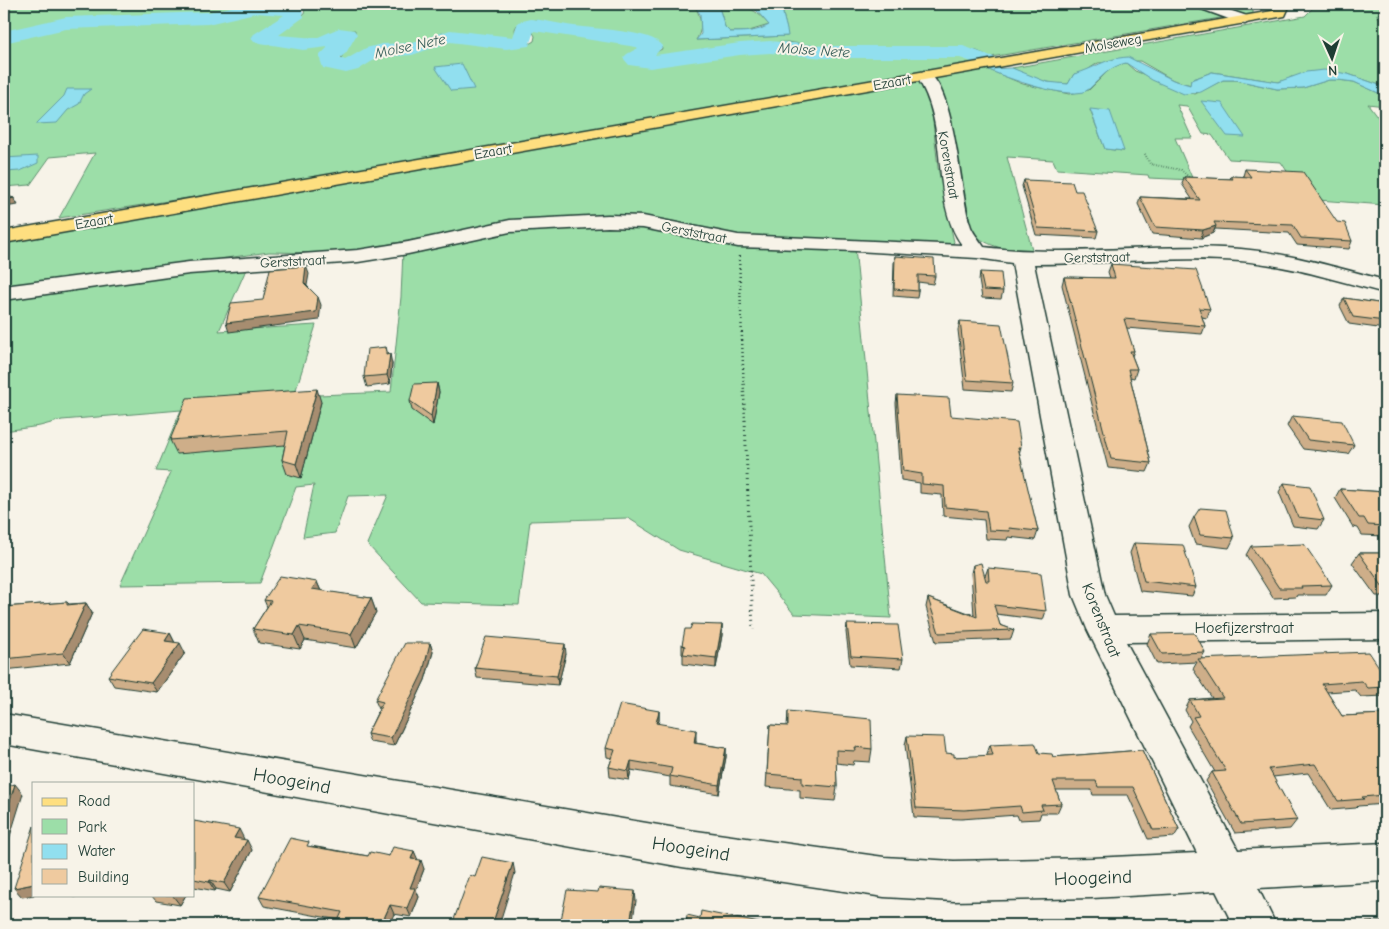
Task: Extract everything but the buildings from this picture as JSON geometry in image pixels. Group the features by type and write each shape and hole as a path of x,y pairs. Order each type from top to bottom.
{"main road":[{"path":"1259,18 1268,12 1265,4"},
{"name":"Molseweg","path":"982,66 1259,18 1280,13 1283,7 1281,4"},
{"name":"Ezaart","path":"4,237 982,66"}],"street":[{"name":"Molseweg","path":"1200,4 1245,20"},
{"name":"Korenstraat","path":"924,76 929,80 939,104 959,224 977,252"},
{"name":"Gerststraat","path":"4,293 189,268 358,256 408,248 485,230 554,222 643,222 738,241 977,252 1022,258 1100,258 1185,253 1240,255 1286,261 1385,286"},
{"name":"Korenstraat","path":"1022,258 1080,560 1089,595 1102,628 1255,925"},
{"name":"Hoefijzerstraat","path":"1102,628 1385,626"},
{"name":"Hoogeind","path":"4,729 682,848 884,877 954,880 1073,879 1385,862"}],"path":[{"path":"1375,4 1385,8 1377,15 1385,23"},
{"path":"1146,154 1150,164 1181,170 1194,182"},
{"path":"738,241 753,630"}],"green space":[{"path":"4,4 693,4 698,13 701,26 696,40 787,36 783,4 1185,4 1226,17 991,57 977,51 960,48 830,48 787,42 703,49 670,57 645,59 642,59 662,49 661,46 638,37 562,26 536,20 517,25 515,29 516,39 514,40 442,33 425,43 373,49 358,55 351,62 340,61 355,35 355,30 334,32 310,41 273,37 304,14 305,9 295,7 269,7 199,16 89,18 48,23 4,34"},
{"path":"718,4 746,7 758,14 769,25 746,32 730,32 725,27"},
{"path":"1206,4 1244,4 1253,9 1253,14 1244,15"},
{"path":"1317,4 1385,4 1385,13 1381,17 1385,20 1385,87 1348,74 1291,77 1285,81 1278,82 1212,72 1191,80 1191,85 1173,80 1140,61 1098,63 1084,72 1074,74 1068,84 1039,80 1012,68 1305,16"},
{"path":"257,9 285,9 289,13 276,23 254,35 252,38 255,41 309,48 337,44 326,59 327,65 338,69 351,68 374,54 419,50 454,38 527,45 534,41 535,36 531,29 540,26 645,47 629,56 630,61 653,64 713,54 774,50 826,55 968,56 983,61 245,189 59,218 95,153 50,157 30,185 4,187 4,42 66,26 198,21 226,18"},
{"path":"1126,63 1135,71 1195,94 1223,80 1236,80 1277,89 1303,88 1329,80 1338,80 1354,82 1385,96 1385,106 1368,104 1380,120 1385,121 1385,205 1318,200 1292,179 1281,162 1229,159 1212,135 1203,134 1187,106 1177,105 1192,138 1175,138 1193,180 1149,178 1148,175 1057,169 1053,160 1007,157 1033,253 997,247 973,234 967,227 943,97 935,77 987,69 1023,84 1069,94 1089,90 1113,66","holes":["1090,110 1124,151 1105,149"]},
{"path":"920,81 931,103 938,168 954,242 949,248 739,236 684,226 485,227 362,249 322,253 269,252 4,289 4,241"},
{"path":"607,223 855,247 891,618 794,614 761,574 679,550 628,518 530,521 519,605 421,602 367,544 388,495 348,496 335,533 303,537 314,485 296,487 260,583 120,585 171,472 156,471 181,410 62,420 40,426 4,431 4,296 211,268 248,265 219,331 316,325 294,396 391,392 401,297 403,251 489,232"}],"water":[{"path":"693,4 718,4 725,27 730,32 745,32 769,25 756,10 737,4 783,4 788,36 696,40 701,34 700,14"},
{"path":"1128,57 1173,80 1190,85 1191,80 1212,72 1278,82 1306,72 1324,70 1348,74 1385,87 1385,96 1354,82 1338,80 1329,80 1303,88 1277,89 1236,80 1223,80 1201,92 1184,94 1152,80 1126,63 1110,70 1089,89 1069,93 1038,87 987,69 1012,68 1047,82 1068,84 1074,74 1111,60"},
{"path":"462,64 474,89 451,91 435,67"},
{"path":"67,89 91,89 84,94 79,104 68,110 57,123 36,124 64,96"},
{"path":"1201,101 1222,103 1245,137 1227,136"},
{"path":"1090,109 1110,111 1124,151 1105,149"},
{"path":"38,156 38,163 20,171 4,172 4,158"}],"waterway":[{"name":"Molse Nete","path":"4,37 66,23 208,18 255,7 293,8 294,17 261,38 289,43 317,44 339,34 347,34 339,49 329,56 331,63 339,66 351,65 373,52 412,49 450,36 514,43 522,42 525,26 531,25 623,38 653,46 634,58 636,61 650,62 755,47 779,47 824,52 963,52 987,61"}]}
